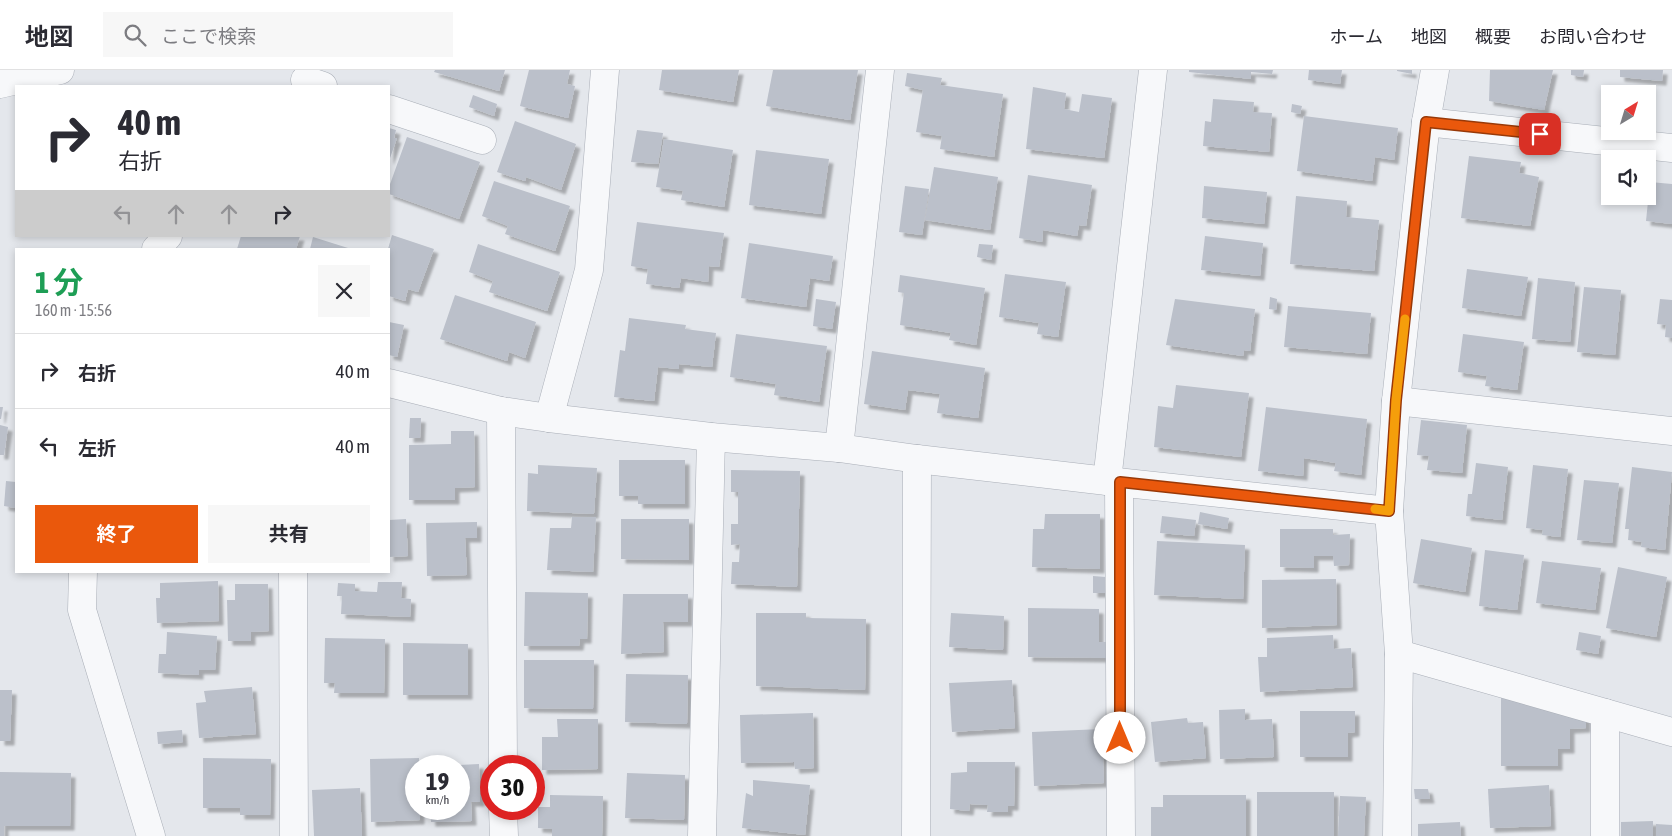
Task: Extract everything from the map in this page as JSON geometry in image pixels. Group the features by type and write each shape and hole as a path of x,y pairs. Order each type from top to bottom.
{"street":[{"path":"0,84 60,70"},
{"path":"549,418 588,270 605,70"},
{"path":"839,448 880,70"},
{"path":"1121,836 1113,482 1153,70"},
{"path":"1397,836 1399,654 1389,511 1396,400 1426,122 1435,70"},
{"path":"390,108 482,140"},
{"path":"1426,122 1672,148"},
{"path":"157,248 167,237"},
{"path":"390,383 501,412 711,437 839,448 1113,482 1389,511"},
{"path":"1396,400 1672,431"},
{"path":"501,412 503,755"},
{"path":"702,836 711,437"},
{"path":"916,836 917,459"},
{"path":"83,573 82,610 151,836"},
{"path":"293,573 294,836"},
{"path":"1399,654 1672,732"},
{"path":"1605,713 1605,836"},
{"path":"503,820 504,836"}],"building":[{"path":"435,70 505,70 499,91 434,72"},
{"path":"529,70 570,70 567,84 575,86 568,118 520,106"},
{"path":"662,70 739,70 733,102 659,90"},
{"path":"773,70 858,70 850,120 766,106"},
{"path":"1189,70 1273,70 1272,74 1251,72 1251,79 1189,72"},
{"path":"1309,70 1342,70 1340,84 1308,80"},
{"path":"1412,70 1412,74 1397,71"},
{"path":"1490,70 1553,70 1544,110 1489,101"},
{"path":"1571,70 1584,70 1583,77 1571,75"},
{"path":"1620,70 1663,70 1662,81 1620,77"},
{"path":"907,73 942,78 940,85 1003,94 994,157 940,149 942,136 916,132 923,90 905,86"},
{"path":"1033,87 1066,93 1064,109 1079,112 1082,94 1112,98 1104,158 1026,149"},
{"path":"473,95 497,104 494,116 469,107"},
{"path":"1213,99 1254,102 1253,112 1272,113 1269,152 1203,146 1205,121 1211,122"},
{"path":"1292,104 1302,106 1300,114 1291,112"},
{"path":"1304,116 1398,128 1394,160 1375,157 1372,181 1297,171"},
{"path":"515,121 576,144 561,190 526,177 525,181 497,172"},
{"path":"390,128 396,130 394,138 397,138 390,158"},
{"path":"637,130 663,133 658,164 631,162"},
{"path":"407,137 480,162 459,219 390,194 390,184"},
{"path":"664,139 733,150 724,207 681,200 683,191 656,187"},
{"path":"756,150 829,159 821,214 749,205"},
{"path":"1469,156 1521,162 1519,173 1539,177 1530,226 1461,218"},
{"path":"934,167 998,177 990,230 925,220"},
{"path":"1028,175 1092,185 1086,226 1079,225 1077,236 1043,230 1042,242 1019,238"},
{"path":"494,181 570,206 555,251 505,234 508,226 482,216"},
{"path":"1656,183 1672,184 1672,224 1646,221 1648,205 1656,205"},
{"path":"905,186 929,189 922,235 899,232"},
{"path":"1204,186 1267,192 1264,224 1202,218"},
{"path":"1296,196 1347,201 1346,217 1379,220 1374,271 1290,264"},
{"path":"637,222 724,233 719,267 709,266 708,282 681,278 679,288 646,284 648,269 631,266"},
{"path":"392,235 434,249 418,292 408,289 405,301 390,296 390,248 388,248"},
{"path":"1205,236 1263,243 1260,276 1201,270"},
{"path":"241,237 300,237 296,248 237,248"},
{"path":"313,237 348,248 310,248"},
{"path":"749,243 833,256 829,281 810,278 806,307 741,298"},
{"path":"478,244 560,272 547,311 489,292 493,281 469,272"},
{"path":"979,244 993,245 991,260 977,257"},
{"path":"1467,269 1528,277 1521,316 1462,308"},
{"path":"1005,274 1066,282 1058,337 1037,334 1039,323 999,317"},
{"path":"900,275 985,288 976,345 949,340 951,333 900,325 904,293 898,292"},
{"path":"1538,278 1575,282 1570,342 1532,339"},
{"path":"1584,287 1621,290 1615,355 1577,352"},
{"path":"455,295 536,322 525,358 509,352 507,361 440,339"},
{"path":"1270,297 1277,299 1276,310 1269,309"},
{"path":"816,299 836,302 832,329 813,326"},
{"path":"1175,299 1255,309 1250,351 1244,350 1243,356 1166,345"},
{"path":"1660,299 1672,300 1672,338 1665,337 1666,325 1657,324"},
{"path":"1288,306 1371,313 1367,354 1284,347"},
{"path":"629,318 686,325 685,329 716,333 712,367 679,364 679,369 658,367 654,401 614,397 620,350 625,351"},
{"path":"390,322 404,325 397,357 390,355"},
{"path":"736,334 827,346 819,402 774,395 776,384 730,377"},
{"path":"1463,334 1524,342 1517,390 1485,386 1487,376 1458,372"},
{"path":"872,351 985,368 978,418 937,413 940,394 908,390 905,410 864,404"},
{"path":"1176,385 1249,393 1241,457 1154,447 1158,406 1173,408"},
{"path":"0,407 3,407 1,419 0,419"},
{"path":"1266,407 1367,419 1361,475 1334,471 1336,463 1304,458 1303,476 1258,471"},
{"path":"410,418 421,418 420,438 409,438"},
{"path":"1421,420 1467,425 1462,473 1427,470 1429,456 1417,455"},
{"path":"0,425 8,427 4,455 0,455"},
{"path":"451,431 474,431 475,487 455,488 455,500 409,500 409,445 451,444"},
{"path":"619,460 685,460 685,504 638,504 638,496 619,496"},
{"path":"1476,463 1508,467 1502,520 1466,516 1468,494 1472,494"},
{"path":"538,465 597,468 594,514 527,511 528,473 538,474"},
{"path":"1533,465 1568,469 1560,537 1542,535 1543,530 1526,528"},
{"path":"1632,467 1672,472 1665,550 1641,547 1642,542 1628,540 1629,529 1625,529"},
{"path":"731,470 800,471 797,587 731,584 732,562 739,562 740,544 731,545 731,524 738,524 738,492 731,492"},
{"path":"1584,480 1619,483 1612,543 1577,540"},
{"path":"6,481 15,482 15,508 4,506"},
{"path":"1200,512 1229,518 1227,529 1198,524"},
{"path":"1045,514 1100,514 1100,569 1032,567 1033,529 1044,529"},
{"path":"1162,516 1196,520 1194,536 1160,533"},
{"path":"572,517 596,517 593,572 547,570 550,528 571,528"},
{"path":"406,519 408,556 390,557 390,520"},
{"path":"621,519 689,519 689,560 621,559"},
{"path":"477,522 477,538 465,538 467,575 427,576 426,523"},
{"path":"1280,529 1333,529 1333,535 1350,534 1349,565 1334,566 1333,556 1314,556 1314,568 1280,567"},
{"path":"1421,539 1472,548 1465,592 1413,583"},
{"path":"1157,541 1245,545 1243,599 1154,595"},
{"path":"1485,550 1524,555 1517,610 1479,606"},
{"path":"1542,561 1601,568 1595,610 1536,603"},
{"path":"1618,567 1667,577 1656,637 1606,628"},
{"path":"1093,576 1106,577 1106,593 1093,593"},
{"path":"1336,579 1337,625 1262,628 1262,580"},
{"path":"218,581 219,621 157,623 156,598 160,598 160,583"},
{"path":"378,582 402,582 401,598 411,599 410,617 341,614 342,596 337,596 338,583 355,584 355,591 377,592"},
{"path":"235,584 268,584 269,631 251,632 251,641 228,641 227,600 235,600"},
{"path":"525,592 588,593 587,639 580,639 579,646 524,646"},
{"path":"623,594 688,594 688,622 663,622 664,652 621,654"},
{"path":"1028,608 1099,609 1099,642 1108,642 1108,658 1028,657"},
{"path":"756,613 806,613 806,618 866,619 865,690 756,686"},
{"path":"951,613 1004,616 1003,650 949,647"},
{"path":"167,632 217,636 215,670 199,670 199,675 158,673 159,654 166,654"},
{"path":"1579,632 1601,636 1598,654 1576,650"},
{"path":"1333,635 1334,649 1351,648 1353,687 1260,692 1258,657 1267,657 1267,638"},
{"path":"325,638 385,639 384,693 334,693 335,683 324,683"},
{"path":"403,643 468,644 468,695 403,695"},
{"path":"524,660 594,660 593,709 524,708"},
{"path":"626,674 688,675 687,724 625,722"},
{"path":"1012,680 1015,728 952,732 949,683"},
{"path":"252,687 256,734 199,738 196,703 206,702 204,691"},
{"path":"0,690 12,690 10,741 0,741"},
{"path":"1501,695 1586,715 1586,728 1570,729 1570,749 1558,749 1558,766 1501,766"},
{"path":"1245,709 1245,720 1272,719 1274,757 1220,759 1219,710"},
{"path":"1300,711 1355,711 1355,732 1348,733 1348,757 1300,757"},
{"path":"813,713 814,768 795,769 794,762 741,763 740,715"},
{"path":"1187,718 1188,723 1203,722 1206,758 1155,762 1151,722"},
{"path":"557,719 598,719 598,769 545,770 545,755 542,755 542,737 558,737"},
{"path":"1102,729 1104,783 1034,786 1032,732"},
{"path":"182,730 183,742 158,744 157,732"},
{"path":"203,758 271,759 270,815 240,815 240,808 203,808"},
{"path":"405,758 405,820 420,820 371,822 370,759"},
{"path":"967,762 1015,762 1014,806 1008,806 1008,812 987,812 988,805 970,804 969,811 950,809 951,773 967,772"},
{"path":"470,764 479,764 480,802 471,802 472,821 431,822 431,820 470,820"},
{"path":"0,772 71,773 70,826 4,826 4,836 0,836"},
{"path":"627,773 685,775 684,820 625,818"},
{"path":"753,780 810,785 805,835 742,828 746,793 753,796"},
{"path":"1549,785 1551,826 1490,828 1488,789"},
{"path":"360,788 362,836 314,836 312,790"},
{"path":"1414,789 1428,789 1430,799 1415,799"},
{"path":"1257,792 1334,792 1334,836 1257,836"},
{"path":"550,795 603,796 602,836 552,836 552,829 538,828 538,820 545,820 545,807 550,807"},
{"path":"1163,795 1246,795 1246,836 1151,836 1151,807 1163,807"},
{"path":"1340,796 1366,797 1364,836 1338,836"},
{"path":"1653,821 1653,836 1621,836 1621,822"},
{"path":"1460,822 1461,836 1418,836 1418,824"},
{"path":"1656,824 1672,825 1672,836 1656,836"}],"slow traffic":[{"path":"1375,509 1389,511 1396,400 1405,319"}],"route":[{"path":"1120,738 1120,482 1389,511 1396,400 1426,122 1540,134"}]}
